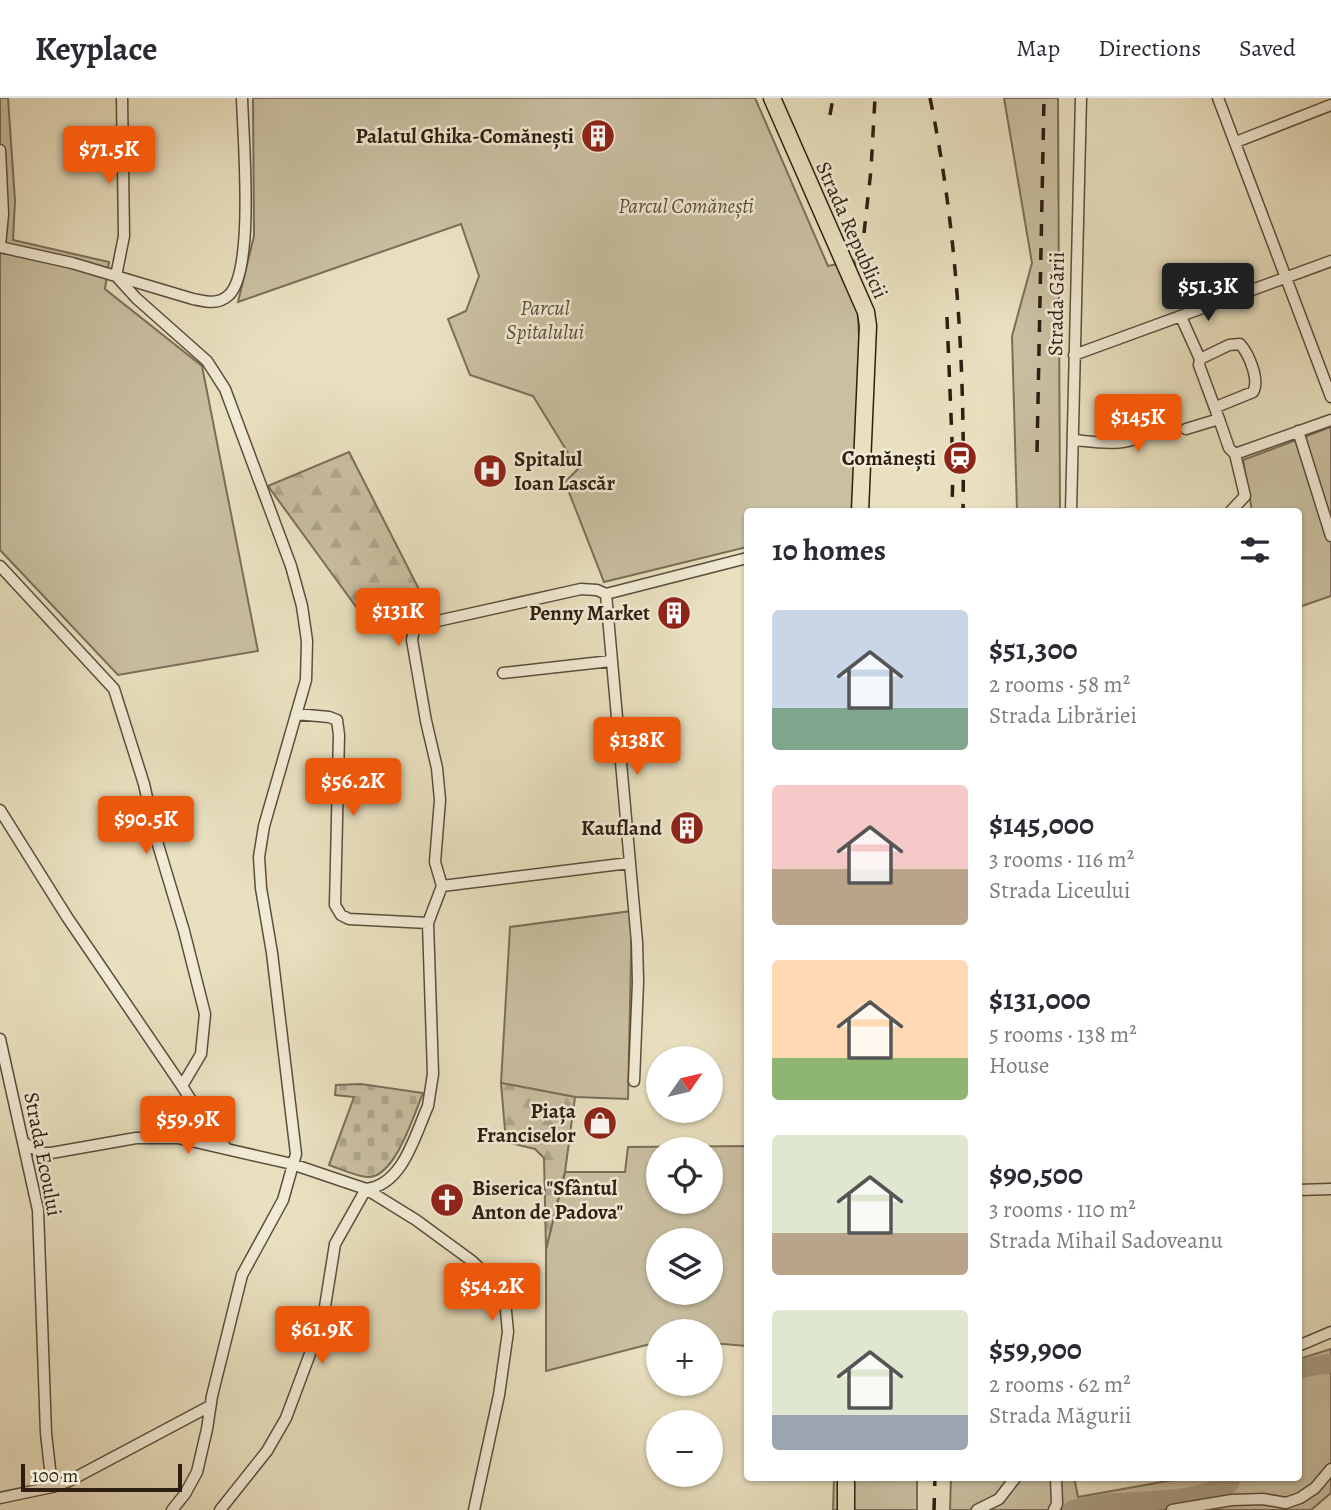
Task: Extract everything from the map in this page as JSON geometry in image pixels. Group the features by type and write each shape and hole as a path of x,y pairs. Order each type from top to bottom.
{"main road":[{"name":"Strada Republicii","path":"772,98 866,312 868,326 860,508"},
{"path":"846,1481 846,1510"}],"street":[{"path":"116,276 124,236 122,98"},
{"path":"0,150 3,214 0,246 72,263 212,303 232,293 242,254 245,228 242,98"},
{"name":"Strada Gării","path":"1071,508 1081,98"},
{"path":"1218,98 1331,397"},
{"path":"1236,142 1331,105"},
{"path":"1074,355 1331,261"},
{"path":"116,276 136,298 207,361 215,372 231,403 291,566 302,606 307,641 306,680 270,803 259,857 296,1154 283,1200 248,1259 242,1275 197,1472 172,1510"},
{"path":"1181,317 1200,359 1199,365 1216,407 1228,448 1235,454 1245,496 1234,508"},
{"path":"1200,359 1229,345 1240,344 1256,380 1253,392 1216,407"},
{"path":"1074,440 1131,441 1143,435 1147,429 1140,407"},
{"path":"1186,429 1219,419"},
{"path":"1235,454 1331,420"},
{"path":"1298,431 1331,536"},
{"path":"220,1510 263,1457 286,1418 323,1319 335,1244 366,1189 381,1186 395,1174 431,1096 433,1074 428,923 442,886 435,862 440,800 437,768 412,640 414,629 424,624 581,589 597,590 606,594 744,559"},
{"path":"0,566 114,689 144,784 156,838 188,942 205,1014 201,1054 182,1086"},
{"path":"606,594 638,982 634,1081"},
{"path":"503,673 611,661"},
{"path":"296,714 337,720 339,735 335,905 341,915 349,919 428,923"},
{"path":"0,810 67,917 203,1119 228,1150"},
{"path":"442,886 629,863"},
{"name":"Strada Ecoului","path":"0,1039 38,1210 46,1433 52,1487"},
{"path":"23,1142 41,1153 136,1138 178,1138 292,1164 366,1189 416,1220 472,1261 494,1282 505,1301 508,1332 499,1395 474,1510"},
{"path":"1302,1190 1331,1189"},
{"path":"1302,1344 1331,1332"},
{"path":"0,1498 52,1487 92,1470 210,1406"},
{"path":"1172,1510 1231,1500 1263,1499 1286,1503 1315,1488 1331,1469"},
{"path":"977,1510 999,1499 1013,1481"},
{"path":"1056,1481 1056,1507"}],"green space":[{"path":"0,98 8,98 15,201 13,240 109,262 105,289 202,366 258,651 118,675 0,550"},
{"name":"Parcul Comănești","path":"253,98 755,98 828,266 855,260 868,508 744,508 744,548 604,582 565,482 578,469 533,396 470,375 448,319 466,311 479,276 461,224 238,302 254,236"},
{"path":"1004,98 1058,98 1060,508 1017,508 1012,336 1032,263"},
{"path":"1331,427 1331,596 1302,606 1302,508 1251,508 1243,460"},
{"path":"349,452 426,603 362,615 268,486"},
{"path":"632,911 628,1099 575,1097 501,1083 510,927"},
{"path":"501,1083 575,1097 565,1172 546,1249 544,1158 535,1149 506,1142"},
{"path":"361,1084 423,1093 395,1157 377,1175 367,1177 329,1165 354,1097 335,1095 336,1085"},
{"path":"723,1146 744,1146 744,1346 723,1344 723,1319 646,1319 646,1345 546,1371 546,1249 565,1172 625,1172 628,1147 646,1147 646,1214 723,1214"},
{"path":"1331,1349 1331,1372 1302,1375 1302,1358"},
{"path":"1331,1372 1331,1493 1311,1510 950,1510 951,1481 1075,1481 1078,1497 1168,1481 1302,1481 1302,1375"},
{"path":"834,1481 917,1481 917,1510 833,1510"}],"waterway":[{"path":"1302,1368 1331,1363"},
{"path":"1072,1510 1111,1503 1191,1496 1210,1492 1230,1481"}],"railway":[{"path":"830,115 833,98"},
{"path":"864,233 875,98"},
{"path":"930,98 947,200 958,303 963,407 963,508"},
{"path":"1037,452 1044,98"},
{"path":"947,317 952,508"},
{"path":"934,1510 935,1481"}],"place":[{"name":"Palatul Ghika-Comănești","path":"598,136"},
{"name":"Comănești","path":"960,458"},
{"name":"Spitalul Ioan Lascăr","path":"490,471"},
{"name":"Penny Market","path":"674,613"},
{"name":"Kaufland","path":"687,828"},
{"name":"Piața Franciselor","path":"600,1123"},
{"name":"Biserica \"Sfântul Anton de Padova\"","path":"447,1200"}],"park label":[{"name":"Parcul Spitalului","path":"545,320"}]}
